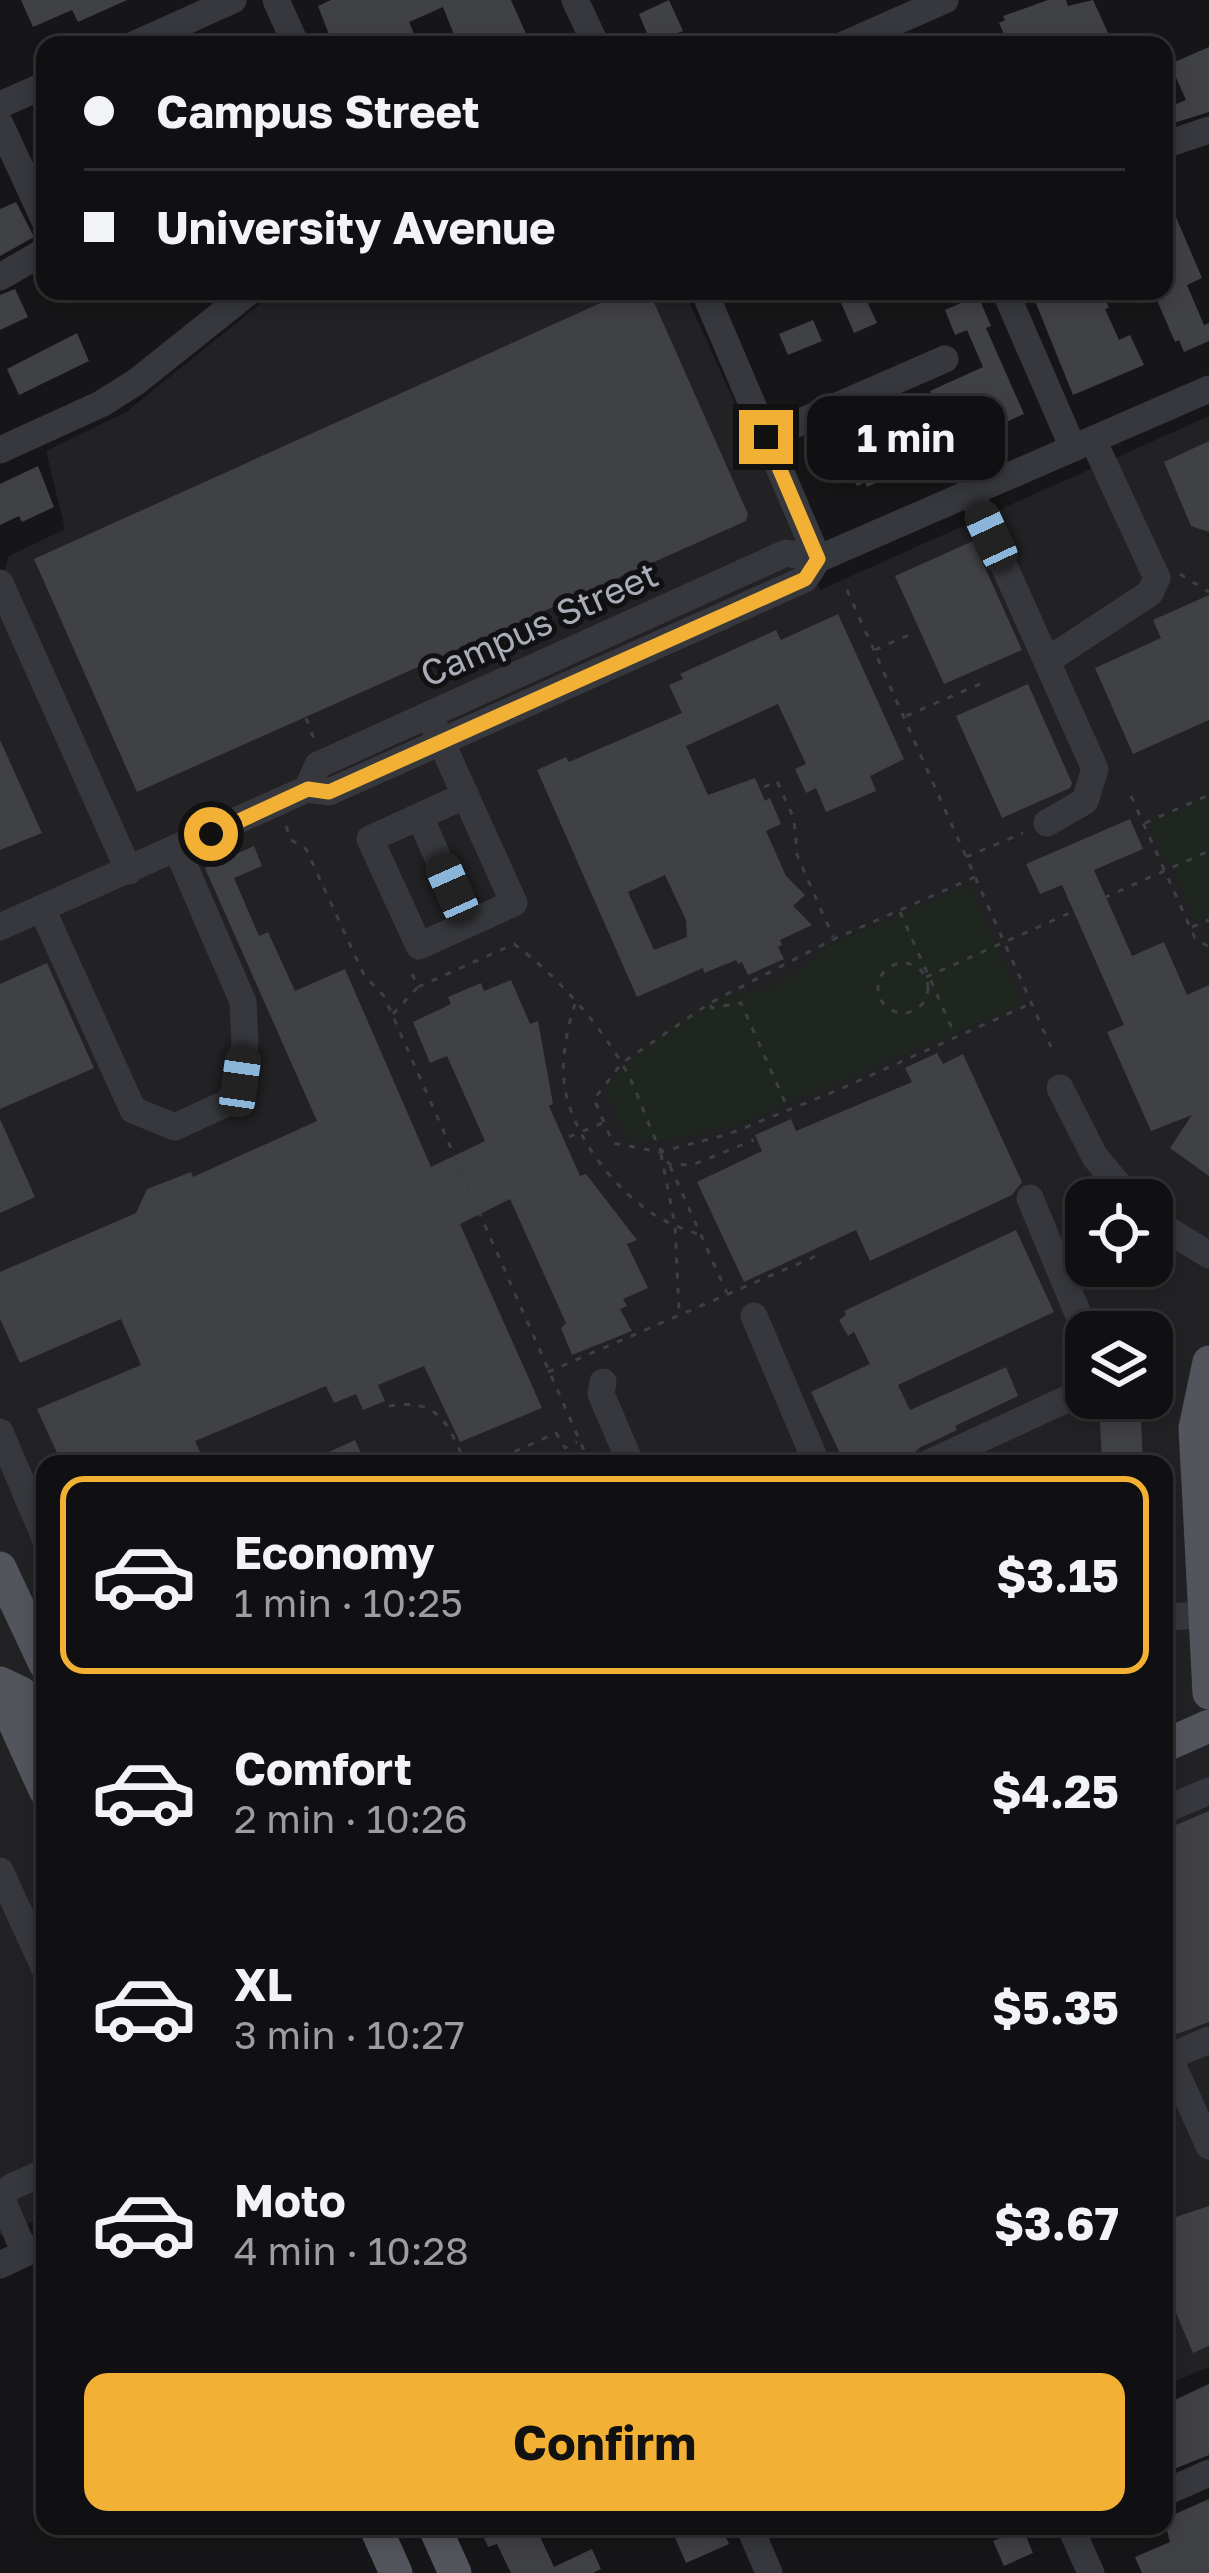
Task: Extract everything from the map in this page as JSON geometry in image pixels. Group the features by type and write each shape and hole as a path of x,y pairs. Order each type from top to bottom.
{"main road":[{"path":"1209,1362 1195,1428 1209,1693"},
{"path":"0,1568 36,1645"},
{"path":"0,1687 21,1693 36,1717"},
{"path":"0,1687 36,1769"},
{"path":"1173,1743 1209,1726"},
{"path":"379,2535 396,2573"},
{"path":"438,2535 455,2573"}],"street":[{"path":"154,36 233,0"},
{"path":"276,0 292,36"},
{"path":"575,0 592,36"},
{"path":"863,36 945,0"},
{"path":"0,105 36,89"},
{"path":"0,124 36,202"},
{"path":"1173,142 1209,130"},
{"path":"0,277 36,256"},
{"path":"0,450 101,404 239,300"},
{"path":"708,300 818,559"},
{"path":"1010,300 1157,578 1150,593 1048,660"},
{"path":"766,437 945,359"},
{"name":"Campus Street","path":"308,789 318,765 786,554 818,559 1209,389"},
{"path":"971,492 1095,769 1085,801 1047,823"},
{"name":"Campus Street","path":"0,927 308,789 329,792 805,579 818,559"},
{"path":"0,584 129,871"},
{"path":"429,713 466,795 514,903 419,946 370,839 466,795"},
{"path":"419,817 467,924"},
{"path":"42,909 134,1111 175,1127 229,1102 240,1081 245,1043 243,1002 176,849"},
{"path":"1060,1088 1095,1157 1113,1179"},
{"path":"1030,1198 1077,1311"},
{"path":"1173,1233 1209,1256"},
{"path":"754,1316 813,1455"},
{"path":"603,1382 601,1394 627,1455"},
{"path":"947,1455 1065,1400"},
{"path":"0,1432 36,1517"},
{"path":"1173,1617 1205,1615"},
{"path":"1173,1806 1209,1791"},
{"path":"0,1870 36,1950"},
{"path":"1173,2052 1209,2039"},
{"path":"1173,2069 1209,2146"},
{"path":"16,2252 5,2191 36,2176"},
{"path":"1173,2489 1209,2473"},
{"path":"753,2535 770,2573"},
{"path":"1079,2535 1091,2573"}],"path":[{"path":"1175,571 1209,592"},
{"path":"847,590 1051,1047"},
{"path":"874,651 911,634"},
{"path":"904,717 986,681"},
{"path":"764,787 777,781 794,819 797,855 834,939"},
{"path":"1143,824 1209,795"},
{"path":"1131,796 1195,938 1209,947"},
{"path":"966,857 1047,823"},
{"path":"286,826 291,840 306,849 364,975 384,995 586,1455"},
{"path":"927,977 1209,851"},
{"path":"975,877 834,939 710,1004 622,1064 594,1099 613,1143 661,1152 728,1134 1032,1004"},
{"path":"899,910 956,1037"},
{"path":"1191,927 1209,920"},
{"path":"418,987 514,944 538,962 622,1064 727,1294"},
{"path":"899,963 915,965 927,977 928,994 911,1012 895,1011 879,994 885,970 899,963"},
{"path":"575,1002 568,1025 565,1090 593,1156 614,1183 658,1218 702,1236"},
{"path":"710,1004 712,1008 741,1003 789,1111"},
{"path":"569,1137 604,1122"},
{"path":"669,1164 692,1165 754,1140"},
{"path":"661,1152 675,1225 679,1314"},
{"path":"548,1372 816,1256"},
{"path":"388,1406 422,1405 437,1412 461,1455"},
{"path":"507,1455 556,1433 565,1448 579,1441"}],"shaded area":[{"path":"265,300 688,300 820,590 1209,416 1209,2367 1173,2382 1173,1455 36,1455 36,2220 0,2236 0,585 9,556 65,529 46,451 126,412"},
{"path":"1209,796 1209,917 1196,922 1171,862 1166,863 1148,823"},
{"path":"968,884 1022,1004 742,1123 663,1141 629,1141 605,1089 665,1033 722,999 778,986 829,946"}],"building":[{"path":"21,0 127,0 78,22 72,10 33,27"},
{"path":"331,0 511,0 527,36 454,36 443,7 409,22 415,36 330,36 318,6"},
{"path":"669,0 683,31 648,36 639,14"},
{"path":"1048,0 1066,0 1068,6 1093,0 1109,35 1005,36 999,23 1005,20 1003,16"},
{"path":"1209,47 1209,112 1173,123 1173,105 1186,100 1173,63"},
{"path":"16,202 34,237 0,256 0,209"},
{"path":"1173,210 1202,278 1187,285 1204,325 1209,323 1209,341 1184,352 1157,300 1173,300"},
{"path":"15,289 28,317 0,330 0,295"},
{"path":"607,300 653,300 748,514 746,521 137,792 34,559"},
{"path":"840,300 866,300 877,323 854,333"},
{"path":"980,300 991,326 986,328 1024,414 954,445 930,391 983,367 967,330 955,335 945,310"},
{"path":"1035,300 1106,300 1119,340 1130,335 1144,365 1073,395"},
{"path":"813,320 822,341 788,355 779,334"},
{"path":"77,333 89,361 19,395 7,369"},
{"path":"883,422 892,441 877,448 890,476 867,487 865,482 857,486 846,461 855,457 847,439"},
{"path":"1209,441 1209,532 1191,526 1164,462"},
{"path":"38,466 54,507 22,522 19,516 0,525 0,484"},
{"path":"973,541 1022,650 944,684 895,576"},
{"path":"1209,595 1209,720 1133,754 1095,668 1161,638 1153,620"},
{"path":"838,614 904,759 870,776 876,791 826,812 816,788 806,793 795,769 806,764 778,704 686,746 708,795 755,778 765,801 770,798 781,824 766,831 786,876 805,895 793,906 812,925 780,940 784,959 748,975 736,960 704,973 703,968 637,997 537,770 566,757 569,762 682,713 669,685 683,679 680,674 776,630 781,640","holes":["665,875 686,920 687,937 654,950 628,892"]},
{"path":"1028,684 1072,783 1002,818 956,716"},
{"path":"0,740 42,833 0,850"},
{"path":"1130,819 1143,849 1094,870 1132,956 1164,942 1187,995 1209,985 1209,1176 1170,1148 1192,1115 1151,1131 1107,1032 1124,1025 1062,885 1040,894 1026,864"},
{"path":"254,846 262,866 234,878 259,936 268,932 295,991 345,969 431,1167 485,1141 447,1056 430,1063 413,1022 451,1004 448,997 481,983 484,991 511,980 530,1024 538,1021 553,1104 549,1106 580,1176 586,1174 637,1240 627,1244 648,1288 623,1299 627,1306 620,1309 632,1331 572,1355 561,1328 566,1323 510,1199 460,1224 542,1408 460,1442 424,1366 378,1385 385,1401 363,1410 356,1394 334,1403 326,1386 195,1441 202,1455 58,1455 37,1409 141,1365 121,1319 20,1363 0,1319 0,1272 136,1213 147,1189 191,1172 193,1177 317,1121 205,868"},
{"path":"47,963 94,1068 0,1109 0,984"},
{"path":"937,1053 943,1064 963,1054 1022,1182 1012,1195 870,1261 856,1230 744,1282 697,1182 762,1151 755,1135 791,1119 796,1131 912,1082 905,1068"},
{"path":"0,1119 35,1197 0,1213"},
{"path":"1016,1230 1054,1312 898,1385 910,1410 1006,1367 1018,1396 955,1426 957,1430 912,1455 841,1455 811,1392 870,1364 854,1332 848,1336 839,1320 846,1315 844,1311"},
{"path":"1141,1420 1143,1455 1102,1455 1100,1422"},
{"path":"355,1440 362,1455 322,1455"},
{"path":"1209,1811 1209,2022 1177,2034 1173,2030 1173,1826"},
{"path":"1209,2206 1209,2346 1193,2353 1173,2306 1173,2218"},
{"path":"1209,2384 1209,2455 1173,2469 1173,2401"},
{"path":"1209,2499 1209,2573 1142,2573 1135,2557 1170,2542 1173,2515"},
{"path":"483,2535 539,2535 554,2567 592,2549 601,2569 593,2573 511,2573 497,2544 488,2547"},
{"path":"674,2535 725,2535 729,2544 686,2563"},
{"path":"1026,2535 1033,2553 1004,2566 993,2541"}],"route":[{"path":"211,834 308,789 329,792 805,579 818,559 766,437"}]}
